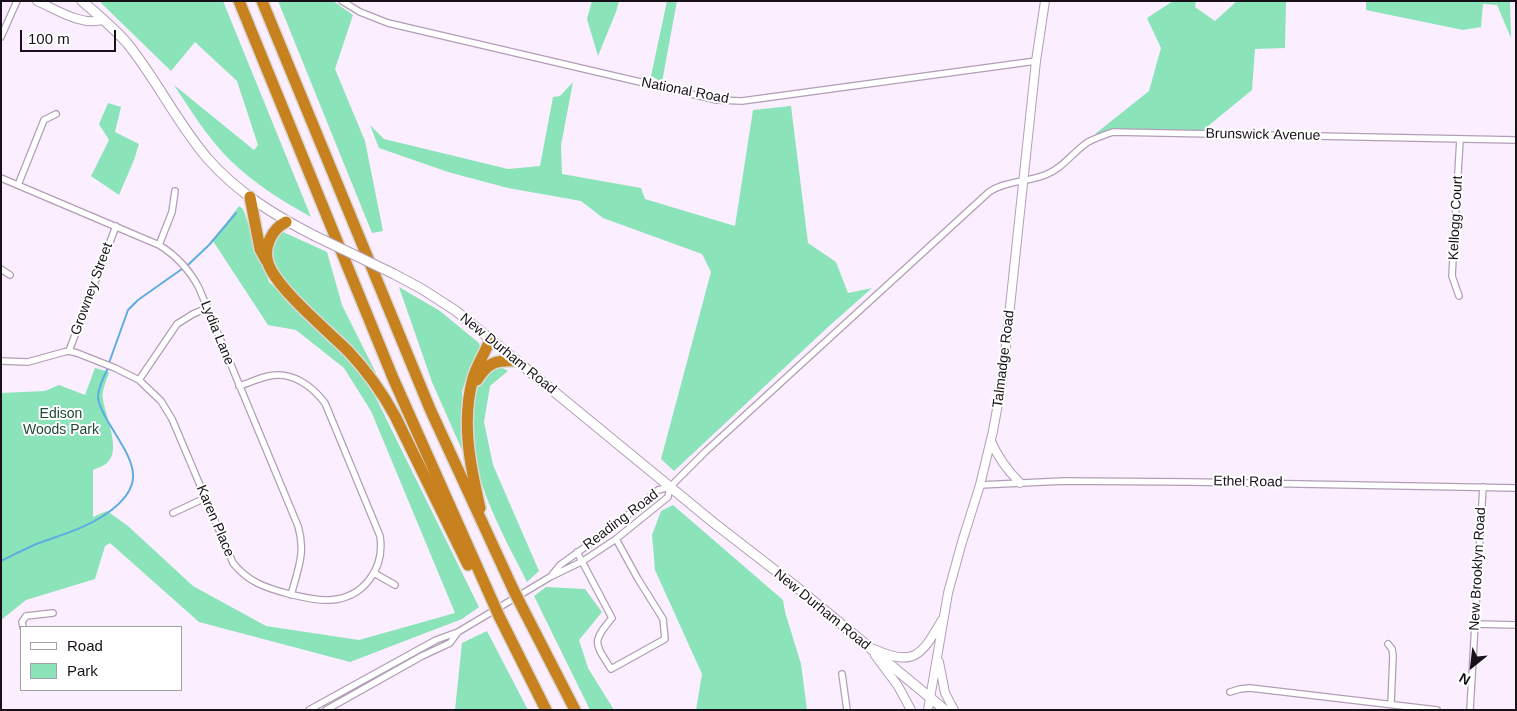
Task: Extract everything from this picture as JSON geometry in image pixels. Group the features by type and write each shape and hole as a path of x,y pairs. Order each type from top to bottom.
{"highway":[{"path":"239,1 390,370 481,577 546,710"},
{"path":"262,1 426,400 487,536 574,710"},
{"path":"250,197 260,249 274,275 288,293 349,352 382,393 472,573 481,577"},
{"path":"267,263 269,239 274,230 286,222"},
{"path":"487,536 467,446 466,422 473,376 490,339"},
{"path":"470,390 480,374 490,364 497,361 516,361"}],"main road":[{"name":"New Durham Road","path":"82,1 126,42 142,63 175,115 208,159 250,197 286,222 394,274 443,301 670,487 794,585 945,710"}],"street":[{"path":"1,37 17,1"},
{"path":"37,1 73,17 92,22 103,20"},
{"name":"National Road","path":"342,1 360,12 388,22 716,100 742,101 1036,61"},
{"name":"Talmadge Road","path":"928,710 948,593 980,485 991,441 1002,382 1036,61 1045,1"},
{"path":"18,185 44,120 56,114"},
{"name":"Brunswick Avenue","path":"670,487 705,452 989,192 997,187 1045,175 1055,170 1087,143 1113,132 1516,140"},
{"name":"Kellogg Court","path":"1459,296 1452,276 1460,139"},
{"name":"Lydia Lane","path":"1,178 159,245 174,255 188,270 199,288 302,538 302,551 291,595"},
{"path":"159,245 172,212 175,191"},
{"name":"Growney Street","path":"69,351 116,226"},
{"path":"1,269 10,275"},
{"path":"139,380 176,324 206,308"},
{"path":"1,361 28,362 69,351"},
{"name":"Karen Place","path":"69,351 106,364 139,380 161,401 170,414 233,563 238,569 254,582 291,595 315,600 340,599 356,592 368,582 374,573 380,557 380,536 325,403 317,393 295,378 270,376 239,386"},
{"path":"991,441 997,456 1020,483"},
{"name":"Ethel Road","path":"980,485 1064,481 1516,488"},
{"name":"Reading Road","path":"670,487 668,497 616,539 583,561 550,577 560,565 613,527 658,490 670,487"},
{"name":"New Brooklyn Road","path":"1470,710 1483,487"},
{"path":"173,513 205,498"},
{"path":"578,552 612,618 599,634 597,646 611,669 665,639 662,619 616,539"},
{"path":"374,573 395,585"},
{"path":"309,710 436,640 458,632 550,577"},
{"path":"23,626 22,622 26,616 53,612"},
{"path":"865,644 893,657 906,658 916,655 924,650 944,616"},
{"path":"1476,624 1516,625"},
{"path":"326,710 422,656 450,643 458,632"},
{"path":"865,644 891,674 911,710"},
{"path":"1388,644 1392,649 1393,656 1391,704"},
{"path":"938,655 946,693 954,710"},
{"path":"842,674 847,710"},
{"path":"1230,692 1250,688 1437,710"}],"green space":[{"path":"99,1 223,1 311,217 280,199 232,162 208,135 174,85 254,150 258,145 237,81 195,42 171,71"},
{"path":"278,1 333,1 353,15 335,69 365,141 383,231 372,233"},
{"path":"592,1 619,1 598,56 587,19"},
{"path":"667,1 677,1 662,82 651,76"},
{"path":"1173,1 1196,1 1195,7 1215,21 1237,1 1286,1 1285,48 1255,49 1252,90 1202,131 1095,134 1149,91 1161,48 1147,18"},
{"path":"1366,1 1510,1 1511,38 1497,5 1483,4 1481,27 1463,30 1366,10"},
{"path":"573,82 561,145 562,174 641,188 645,199 735,226 753,110 791,106 808,243 836,262 848,293 872,288 674,471 661,459 711,272 702,254 603,218 581,201 508,188 448,172 379,148 370,125 384,139 508,169 540,166 553,97 560,96"},
{"path":"108,103 121,107 115,132 139,144 119,195 91,176 109,140 99,124"},
{"name":"Edison Woods Park","path":"239,206 243,209 269,282 347,355 375,396 479,607 462,619 350,662 199,622 110,543 105,546 95,579 26,600 1,620 1,393 45,391 59,385 85,395 95,368 109,372 103,389 103,396 113,450 107,463 93,470 93,517 107,511 128,526 193,586 266,626 359,640 455,613 371,411 344,368 296,330 268,325 213,241"},
{"path":"281,231 327,252 342,305 376,373 373,374 282,281 271,260 274,242"},
{"path":"399,287 440,311 479,343 481,350 469,371 462,391 462,450 432,382"},
{"path":"501,367 508,371 490,386 484,422 493,465 539,571 527,582 496,520 479,476 474,454 472,431 476,394 484,378"},
{"path":"673,505 783,600 801,664 807,710 696,710 702,674 655,570 652,535 661,511"},
{"path":"546,587 585,589 602,612 579,640 588,668 614,710 590,710 534,596"},
{"path":"487,631 528,710 455,710 462,643"}],"waterway":[{"path":"109,363 128,310 138,300 189,264 209,245 236,213"},
{"path":"1,561 34,545 73,531 98,519 121,502 129,491 133,479 132,468 98,400 100,386 108,368"}]}
